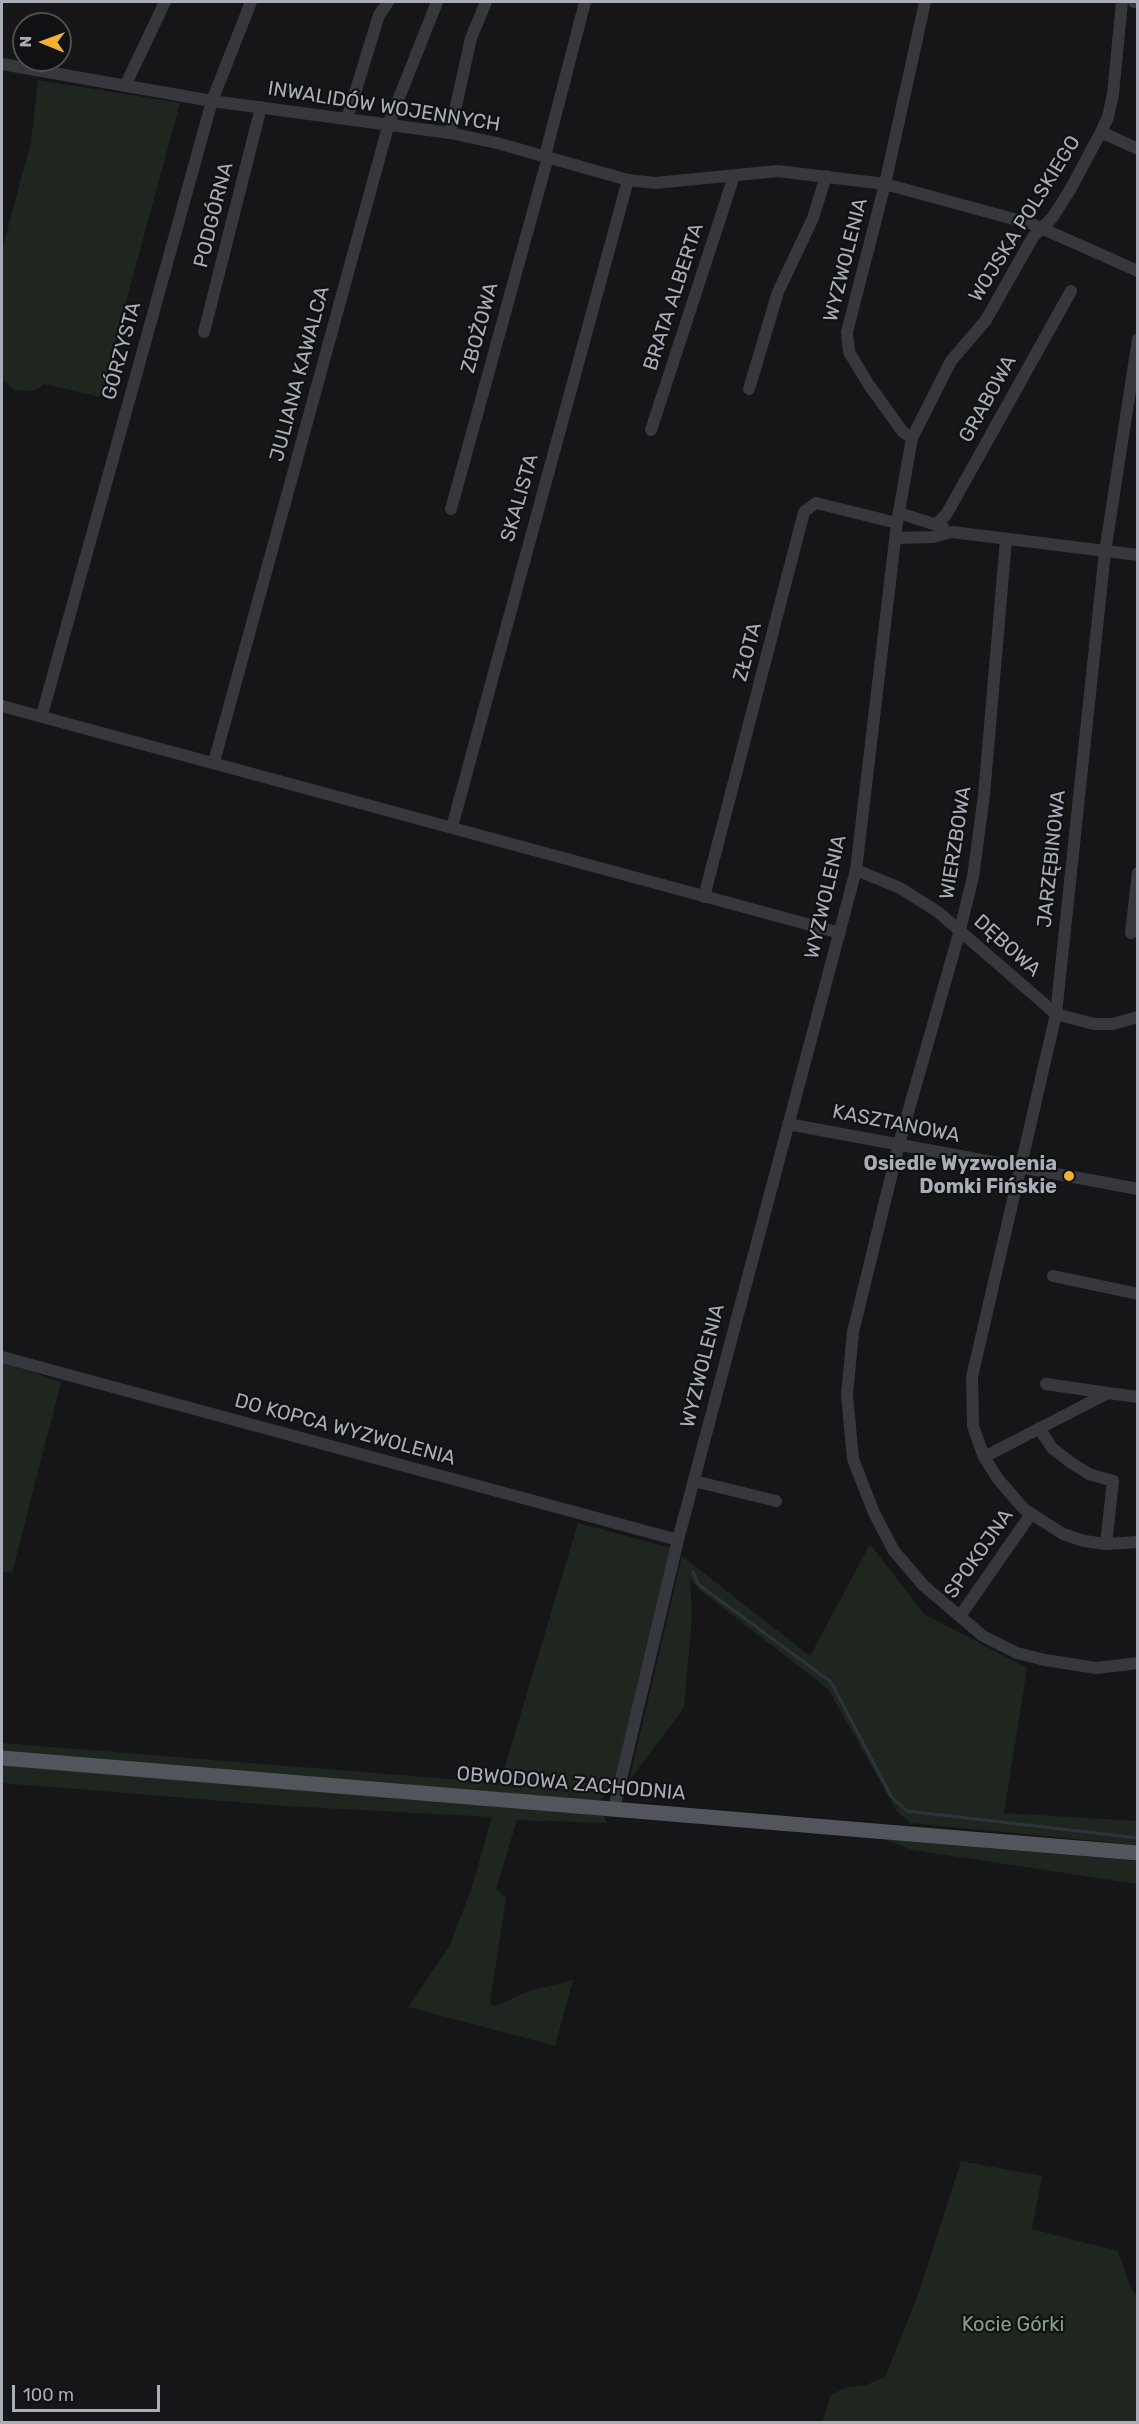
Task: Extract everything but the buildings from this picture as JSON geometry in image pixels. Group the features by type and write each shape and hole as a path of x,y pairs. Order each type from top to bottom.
{"main road":[{"name":"OBWODOWA ZACHODNIA","path":"2,1758 1137,1853"}],"street":[{"path":"125,86 165,2"},
{"name":"GÓRZYSTA","path":"42,715 212,101 251,2"},
{"path":"347,119 379,15 388,2"},
{"name":"JULIANA KAWALCA","path":"214,762 389,123 437,2"},
{"path":"450,133 471,38 486,2"},
{"name":"ZBOŻOWA","path":"451,509 547,157 585,2"},
{"name":"WYZWOLENIA","path":"615,1808 678,1540 856,870 898,518 912,438 903,432 849,352 847,332 885,184 925,2"},
{"name":"WOJSKA POLSKIEGO","path":"912,438 951,361 986,320 1033,237 1070,190 1101,132 1108,117 1113,94 1122,2"},
{"name":"INWALIDÓW WOJENNYCH","path":"2,64 212,101 450,133 628,180 655,183 778,171 885,184 1042,227 1137,271"},
{"name":"PODGÓRNA","path":"204,332 261,107"},
{"path":"1101,132 1137,149"},
{"name":"BRATA ALBERTA","path":"651,430 734,176"},
{"path":"749,389 778,292 813,218 826,176"},
{"name":"SKALISTA","path":"452,827 628,180"},
{"name":"GRABOWA","path":"937,523 946,515 1071,291"},
{"name":"JARZĘBINOWA","path":"1137,339 1105,552 1056,1014 972,1377 973,1426 984,1457 998,1479 1031,1514 1063,1534 1106,1544 1137,1542"},
{"name":"ZŁOTA","path":"704,897 804,512 816,503 898,518"},
{"path":"898,518 937,523 952,532 1137,555"},
{"path":"896,538 933,537 952,532"},
{"name":"WIERZBOWA","path":"1006,540 984,795 973,877 899,1144 853,1332 847,1395 853,1459 874,1513 894,1551 924,1586 983,1636 1017,1653 1096,1668 1137,1663"},
{"path":"2,706 840,933"},
{"name":"DĘBOWA","path":"856,870 900,888 938,912 1056,1014 1094,1024 1113,1024 1137,1017"},
{"path":"1131,933 1137,873"},
{"name":"KASZTANOWA","path":"788,1124 1137,1189"},
{"path":"1053,1276 1137,1294"},
{"name":"DO KOPCA WYZWOLENIA","path":"2,1357 678,1540"},
{"path":"1046,1384 1137,1397"},
{"path":"984,1457 1108,1393"},
{"path":"1039,1428 1052,1448 1070,1462 1089,1474 1113,1481 1106,1544"},
{"path":"694,1481 776,1501"},
{"name":"SPOKOJNA","path":"960,1616 1031,1514"}],"green space":[{"path":"38,80 180,103 100,397 44,384 33,391 14,390 2,379 2,250 31,142"},
{"path":"2,1362 61,1382 12,1573 2,1571"},
{"path":"578,1523 671,1548 612,1790 599,1801 2,1751 2,1743 500,1783"},
{"path":"870,1544 924,1614 1027,1668 1004,1813 1137,1821 1137,1845 910,1823 897,1811 828,1689 700,1590 690,1579 692,1618 684,1708 629,1781 682,1556 810,1656"},
{"path":"2,1765 604,1816 607,1823 517,1820 496,1889 506,1898 490,2003 493,2007 529,1991 573,1980 555,2046 408,2007 450,1945 472,1887 492,1817 285,1806 2,1783"},
{"path":"883,1839 1137,1861 1137,1884 913,1850"},
{"name":"Kocie Górki","path":"961,2161 1042,2176 1032,2229 1118,2251 1130,2286 1137,2297 1137,2422 822,2422 831,2395 844,2388 866,2385 885,2377 918,2295"}],"waterway":[{"path":"693,1572 698,1584 831,1682 891,1796 907,1811 1138,1838"}],"place":[{"name":"Osiedle Wyzwolenia Domki Fińskie","path":"1069,1176"}]}
